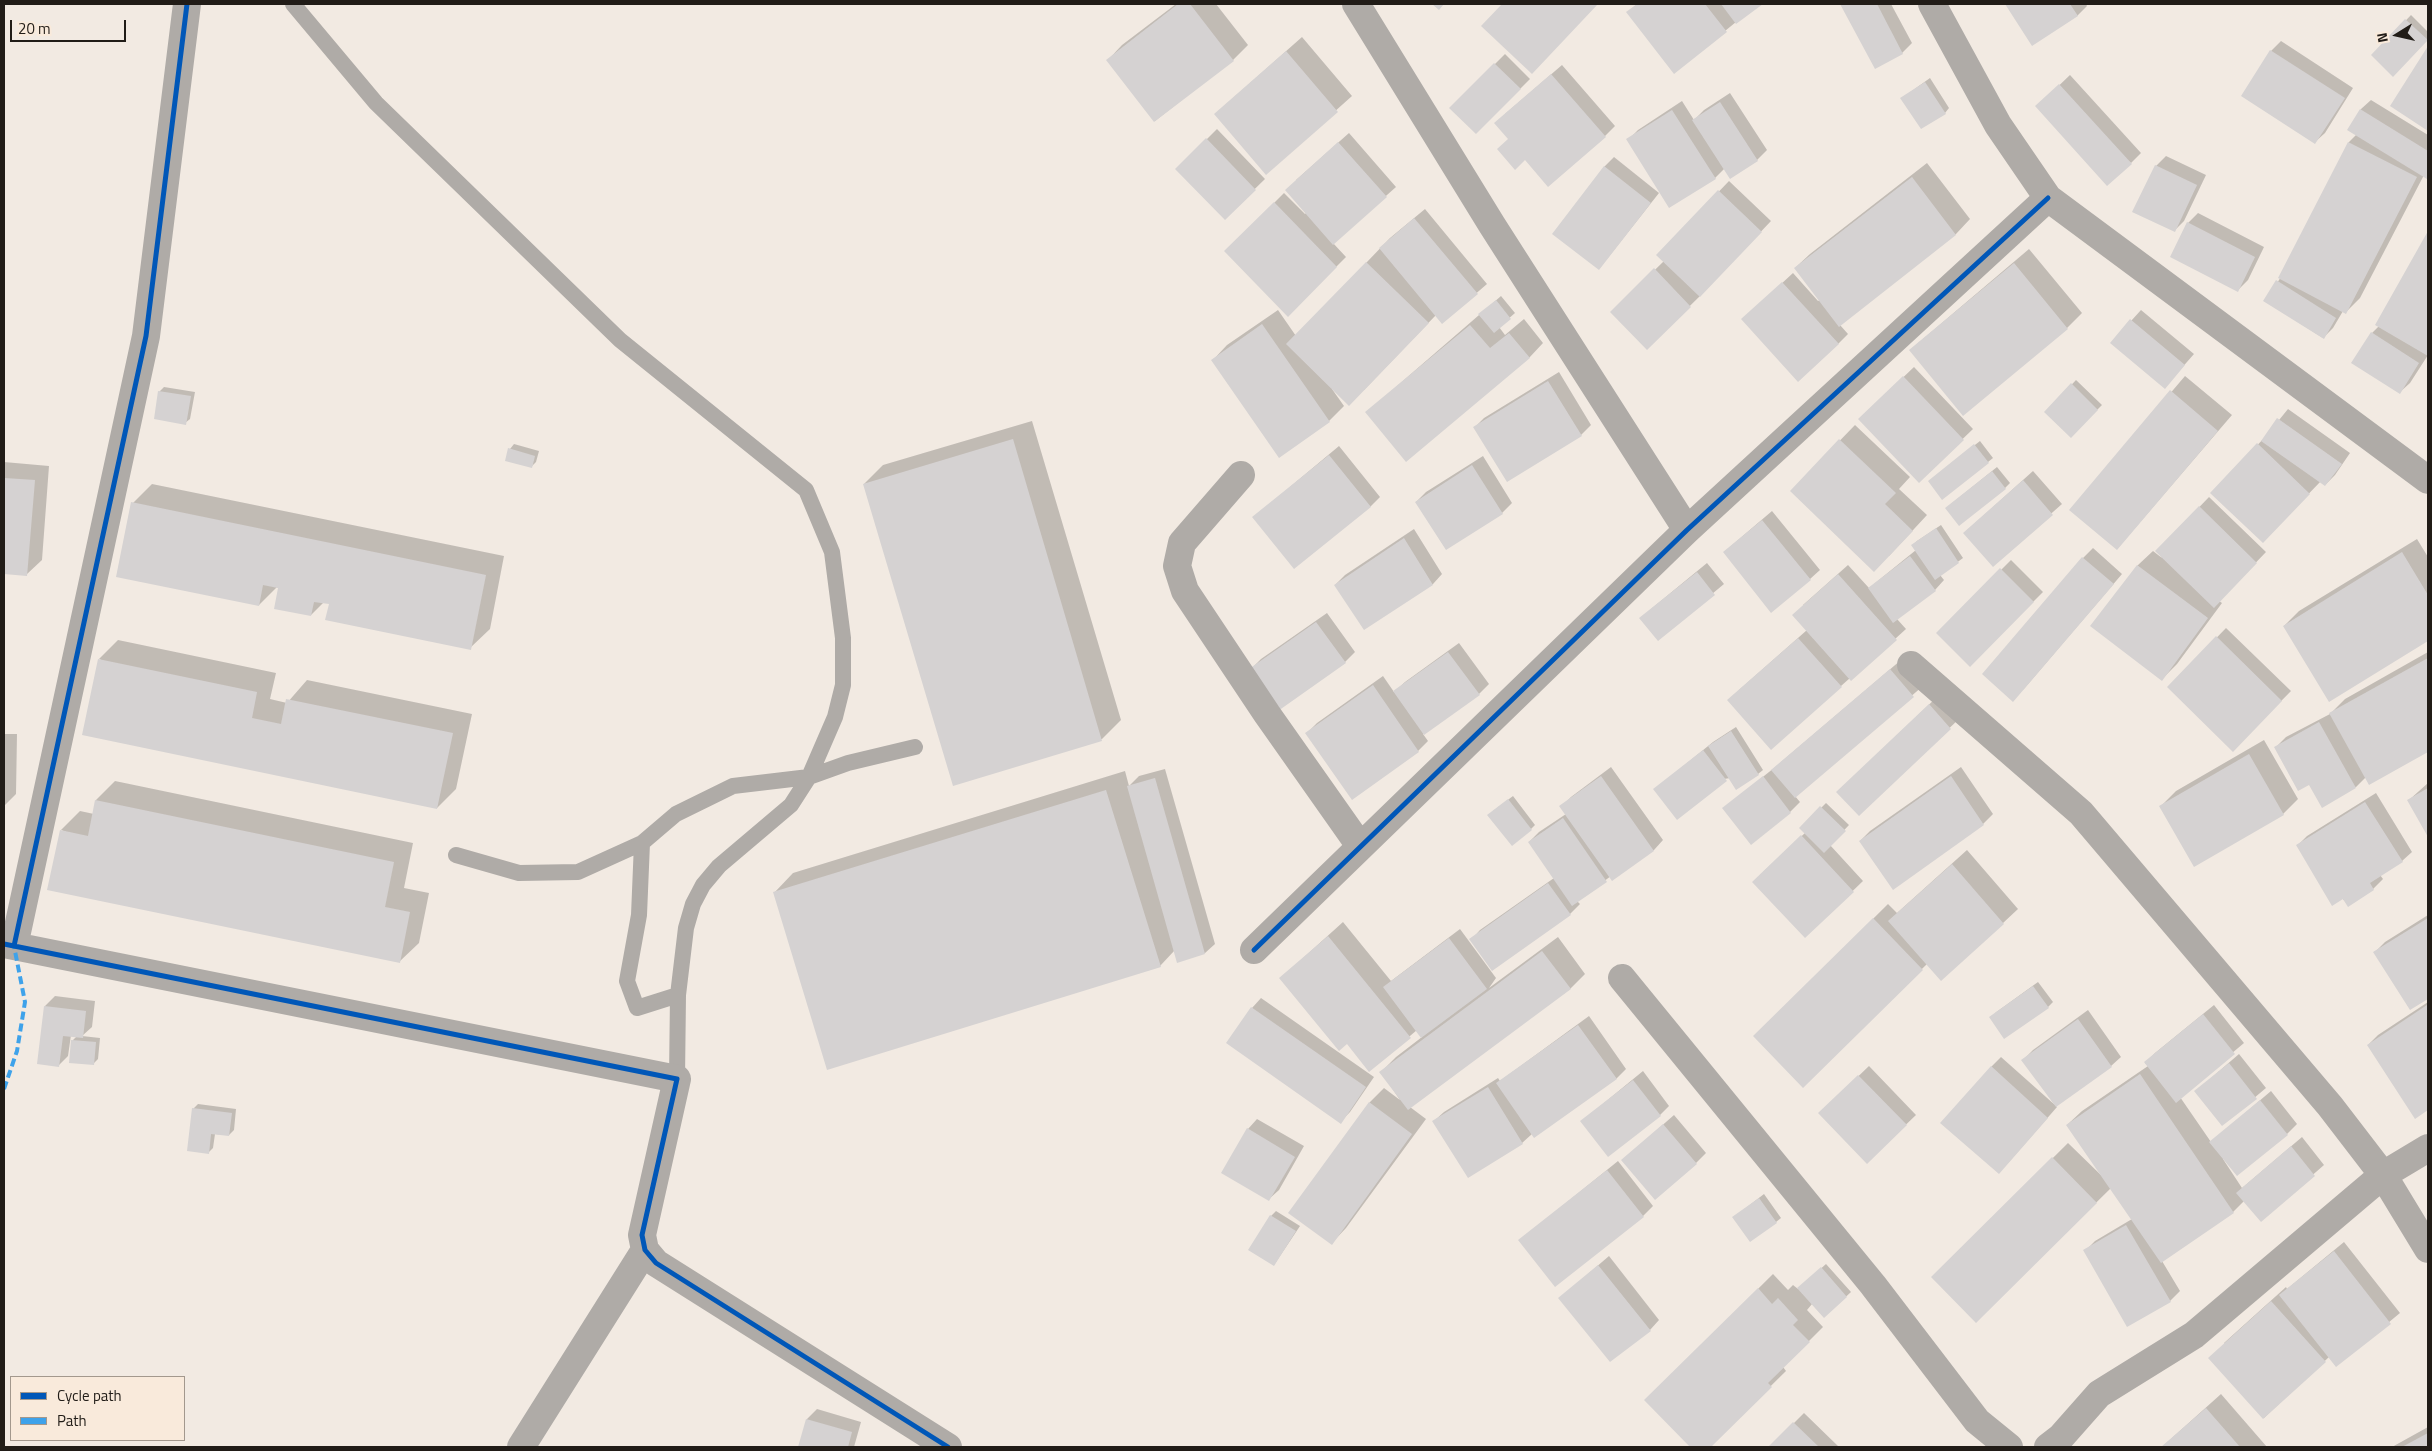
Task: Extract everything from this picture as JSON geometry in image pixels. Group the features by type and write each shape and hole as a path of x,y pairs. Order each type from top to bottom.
{"street":[{"path":"187,4 146,336 9,945 677,1079 642,1235 645,1250 656,1263 948,1447"},
{"path":"1356,4 1492,225 1687,530"},
{"path":"1932,4 1998,125 2048,198 2428,480"},
{"path":"1254,950 1687,530 2048,198"},
{"path":"1241,475 1182,543 1177,566 1184,591 1267,714 1360,846"},
{"path":"1911,665 2081,813 2330,1106 2383,1175 2428,1249"},
{"path":"1622,978 1873,1285 1977,1421 2010,1447"},
{"path":"2048,1447 2061,1437 2099,1394 2194,1335 2383,1175 2428,1148"},
{"path":"521,1447 645,1250"}],"lane":[{"path":"293,4 376,104 620,340 806,490 832,552 844,638 843,686 835,717 809,777 791,805 737,849 703,885 693,904 686,928 678,995 677,1079"},
{"path":"456,854 519,873 578,872 642,843 676,814 733,786 809,777 848,762 914,748"},
{"path":"642,843 639,915 627,981 637,1008 678,995"}],"building":[{"path":"1178,4 1190,4 1234,61 1154,122 1106,60"},
{"path":"1432,4 1444,4 1439,10"},
{"path":"1502,4 1598,4 1532,74 1481,26"},
{"path":"1637,4 1705,4 1727,32 1674,74 1626,12"},
{"path":"1721,4 1763,4 1736,24"},
{"path":"1840,4 1877,4 1903,54 1875,69"},
{"path":"2005,4 2070,4 2078,16 2032,46"},
{"path":"2405,19 2428,40 2393,77 2371,55"},
{"path":"2428,46 2428,131 2390,106"},
{"path":"2270,50 2345,98 2315,144 2241,96"},
{"path":"1286,51 1338,112 1266,175 1214,114"},
{"path":"1494,63 1521,89 1476,134 1449,108"},
{"path":"1551,74 1606,137 1548,187 1525,160 1515,170 1497,149 1508,139 1494,123"},
{"path":"1925,82 1946,114 1921,129 1900,98"},
{"path":"2059,84 2132,164 2107,186 2035,106"},
{"path":"1720,102 1758,161 1730,179 1692,120"},
{"path":"2360,109 2428,151 2427,179 2347,130"},
{"path":"1672,110 1716,179 1669,208 1626,139"},
{"path":"1206,138 1256,190 1225,220 1175,169"},
{"path":"1338,142 1387,197 1333,245 1285,190"},
{"path":"2348,142 2417,177 2346,314 2278,278"},
{"path":"2155,165 2197,185 2175,232 2132,212"},
{"path":"1604,166 1651,203 1599,270 1552,234"},
{"path":"1912,177 1956,235 1839,327 1794,268"},
{"path":"1718,190 1762,232 1700,297 1656,255"},
{"path":"1274,202 1337,267 1288,317 1224,251"},
{"path":"1414,218 1478,294 1442,324 1379,248"},
{"path":"2187,222 2255,257 2238,292 2170,257"},
{"path":"2428,231 2428,356 2375,325"},
{"path":"1366,262 1429,323 1349,406 1286,344"},
{"path":"2014,263 2068,329 1963,416 1909,350"},
{"path":"1654,268 1691,307 1647,350 1610,312"},
{"path":"2276,280 2336,318 2324,339 2263,301"},
{"path":"1782,282 1839,344 1798,382 1741,319"},
{"path":"1496,300 1511,319 1494,333 1478,314"},
{"path":"2130,319 2185,365 2165,389 2110,343"},
{"path":"1262,324 1330,422 1279,458 1211,360"},
{"path":"1470,325 1490,348 1509,333 1530,358 1406,462 1365,412"},
{"path":"2371,332 2419,363 2400,394 2351,363"},
{"path":"1903,376 1964,440 1919,483 1858,419"},
{"path":"1548,381 1582,436 1507,482 1473,427"},
{"path":"2071,383 2098,410 2071,438 2044,412"},
{"path":"2170,390 2218,431 2117,550 2069,510"},
{"path":"158,391 191,396 186,425 154,419"},
{"path":"2277,418 2342,464 2325,486 2261,441"},
{"path":"1013,439 1102,741 953,786 863,484"},
{"path":"1839,439 1896,493 1885,504 1913,531 1874,572 1790,491"},
{"path":"2257,443 2310,494 2263,543 2210,493"},
{"path":"1974,444 1989,463 1942,500 1928,481"},
{"path":"508,448 535,456 532,468 505,461"},
{"path":"1329,455 1371,507 1294,569 1252,517"},
{"path":"1472,465 1503,514 1446,550 1415,502"},
{"path":"1992,471 2006,489 1959,526 1945,508"},
{"path":"4,478 35,480 27,576 4,574"},
{"path":"2023,480 2053,515 1993,567 1963,533"},
{"path":"131,502 486,575 471,650 325,620 329,604 314,602 311,616 274,609 278,588 263,585 259,606 116,577"},
{"path":"2199,506 2257,563 2214,608 2155,551"},
{"path":"1762,520 1811,580 1771,613 1723,552"},
{"path":"1936,528 1959,563 1935,580 1911,545"},
{"path":"1404,538 1433,585 1364,630 1334,585"},
{"path":"2402,552 2428,595 2428,641 2329,702 2283,626"},
{"path":"1910,556 1936,591 1893,623 1868,588"},
{"path":"2082,557 2114,584 2013,702 1982,674"},
{"path":"2137,565 2208,618 2162,681 2090,626"},
{"path":"2000,568 2034,602 1970,667 1936,633"},
{"path":"1697,572 1715,595 1658,641 1639,618"},
{"path":"1838,574 1897,640 1851,681 1792,615"},
{"path":"1316,622 1346,663 1278,711 1249,669"},
{"path":"2216,636 2282,701 2233,752 2167,687"},
{"path":"1798,638 1842,687 1771,750 1727,700"},
{"path":"1448,652 1480,695 1424,735 1393,691"},
{"path":"2428,658 2428,752 2369,785 2329,713"},
{"path":"98,659 257,692 252,718 281,724 286,699 453,733 437,809 82,735"},
{"path":"1890,669 1914,697 1795,798 1771,770"},
{"path":"1373,685 1419,752 1352,800 1305,733"},
{"path":"1929,704 1951,729 1859,816 1836,792"},
{"path":"2319,722 2356,788 2322,808 2309,785 2298,791 2274,747"},
{"path":"1731,731 1759,775 1736,790 1708,746"},
{"path":"1703,750 1727,781 1677,820 1653,789"},
{"path":"2249,754 2284,815 2194,867 2159,806"},
{"path":"1601,776 1654,851 1612,881 1559,806"},
{"path":"1763,776 1791,813 1751,845 1722,808"},
{"path":"1951,776 1984,825 1893,890 1859,841"},
{"path":"1155,778 1205,954 1177,963 1127,786"},
{"path":"2428,788 2428,837 2407,800"},
{"path":"1106,790 1161,967 827,1070 773,892"},
{"path":"1508,799 1532,830 1512,846 1487,815"},
{"path":"95,800 394,862 385,907 410,912 400,963 47,890 60,830 88,836"},
{"path":"2365,802 2403,862 2370,883 2374,890 2348,907 2343,899 2332,906 2296,845"},
{"path":"1820,806 1846,831 1824,853 1799,828"},
{"path":"1563,818 1607,882 1572,906 1528,842"},
{"path":"1801,835 1854,892 1805,938 1752,882"},
{"path":"1952,864 2004,924 1941,981 1888,921"},
{"path":"1548,883 1571,915 1492,971 1469,939"},
{"path":"1873,918 1923,970 1803,1088 1753,1036"},
{"path":"2428,918 2428,999 2410,1010 2373,952"},
{"path":"1328,936 1411,1038 1369,1072 1347,1044 1339,1051 1279,978"},
{"path":"1449,938 1487,989 1421,1038 1383,987"},
{"path":"1542,951 1571,989 1408,1110 1379,1072"},
{"path":"2033,986 2049,1008 2004,1039 1989,1017"},
{"path":"2427,1005 2428,1110 2415,1119 2367,1045"},
{"path":"44,1006 86,1011 83,1038 63,1036 59,1067 37,1064"},
{"path":"1251,1007 1366,1087 1341,1124 1226,1043"},
{"path":"2203,1014 2235,1054 2176,1103 2144,1062"},
{"path":"2078,1019 2112,1067 2056,1107 2021,1060"},
{"path":"1578,1025 1617,1079 1534,1138 1496,1083"},
{"path":"71,1040 96,1042 94,1065 69,1063"},
{"path":"2229,1063 2257,1099 2222,1126 2194,1091"},
{"path":"1991,1066 2048,1118 1999,1174 1940,1123"},
{"path":"2140,1074 2234,1213 2161,1263 2066,1125"},
{"path":"1858,1075 1907,1125 1867,1164 1818,1113"},
{"path":"1633,1080 1661,1116 1608,1157 1580,1121"},
{"path":"1488,1087 1523,1144 1468,1178 1432,1121"},
{"path":"2260,1100 2288,1135 2237,1176 2209,1142"},
{"path":"1369,1102 1412,1134 1332,1245 1288,1213"},
{"path":"192,1108 232,1113 229,1136 211,1134 209,1154 187,1151"},
{"path":"1663,1124 1697,1164 1655,1200 1621,1160"},
{"path":"1247,1128 1295,1157 1269,1201 1221,1173"},
{"path":"2291,1146 2315,1176 2261,1222 2236,1193"},
{"path":"2052,1157 2097,1203 1976,1323 1931,1277"},
{"path":"1607,1170 1644,1217 1555,1287 1518,1240"},
{"path":"1759,1198 1777,1223 1750,1242 1732,1217"},
{"path":"1270,1215 1296,1231 1274,1266 1248,1250"},
{"path":"2126,1225 2171,1302 2127,1327 2083,1250"},
{"path":"2334,1251 2391,1324 2336,1367 2279,1295"},
{"path":"1598,1265 1651,1331 1610,1362 1558,1298"},
{"path":"1821,1267 1847,1297 1824,1318 1797,1288"},
{"path":"1758,1288 1772,1304 1778,1298 1798,1320 1793,1325 1810,1342 1768,1383 1772,1387 1711,1447 1690,1447 1644,1400"},
{"path":"2271,1301 2326,1362 2263,1419 2208,1358"},
{"path":"2206,1408 2240,1447 2161,1447"},
{"path":"806,1419 852,1432 848,1447 798,1447"},
{"path":"1793,1422 1819,1447 1768,1447"},
{"path":"2428,1433 2428,1447 2402,1447"}],"marked path":[{"path":"4,1089 17,1051 25,1002 14,946"}],"cycle path":[{"path":"14,946 146,336 187,4"},
{"path":"1254,950 1687,530 2048,198"},
{"path":"4,944 677,1079 642,1235 645,1250 656,1263 948,1447"}]}
